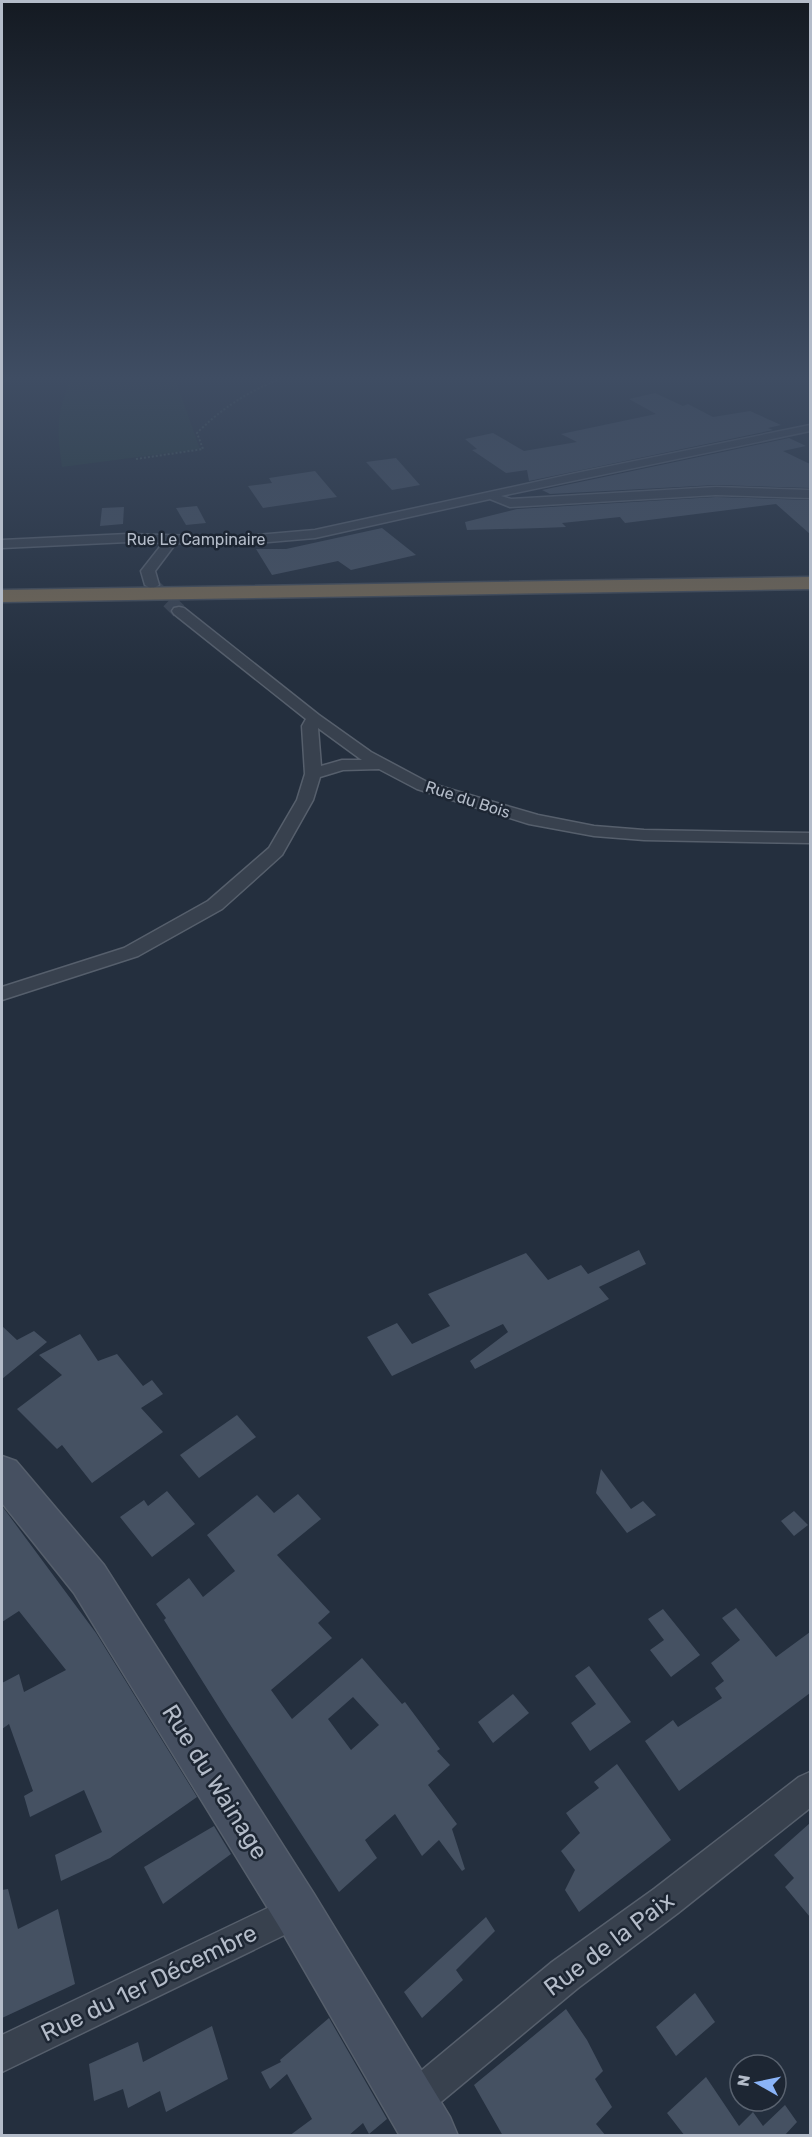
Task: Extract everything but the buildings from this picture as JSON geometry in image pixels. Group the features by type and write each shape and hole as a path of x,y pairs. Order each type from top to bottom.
{"highway":[{"path":"2,604 778,592 808,586"},
{"path":"2,596 808,586"}],"street":[{"name":"Rue Le Campinaire","path":"2,544 128,538 234,542 315,534 579,476"},
{"path":"486,495 510,503 717,491 810,494"},
{"path":"152,585 148,571 173,539"},
{"name":"Rue du Bois","path":"179,611 314,718 365,755 423,786 536,820 594,831 644,835 810,838"},
{"path":"2,994 131,952 215,905 276,851 305,800 313,774 310,726 314,718"},
{"path":"313,774 342,765 382,764"},
{"name":"Rue du Wainage","path":"2,1474 89,1579 297,1911 421,2119"},
{"name":"Rue de la Paix","path":"421,2119 565,1975 666,1901 810,1788"},
{"name":"Rue du 1er Décembre","path":"2,2054 297,1911"}],"tunnel":[{"path":"152,585 179,611"}]}
